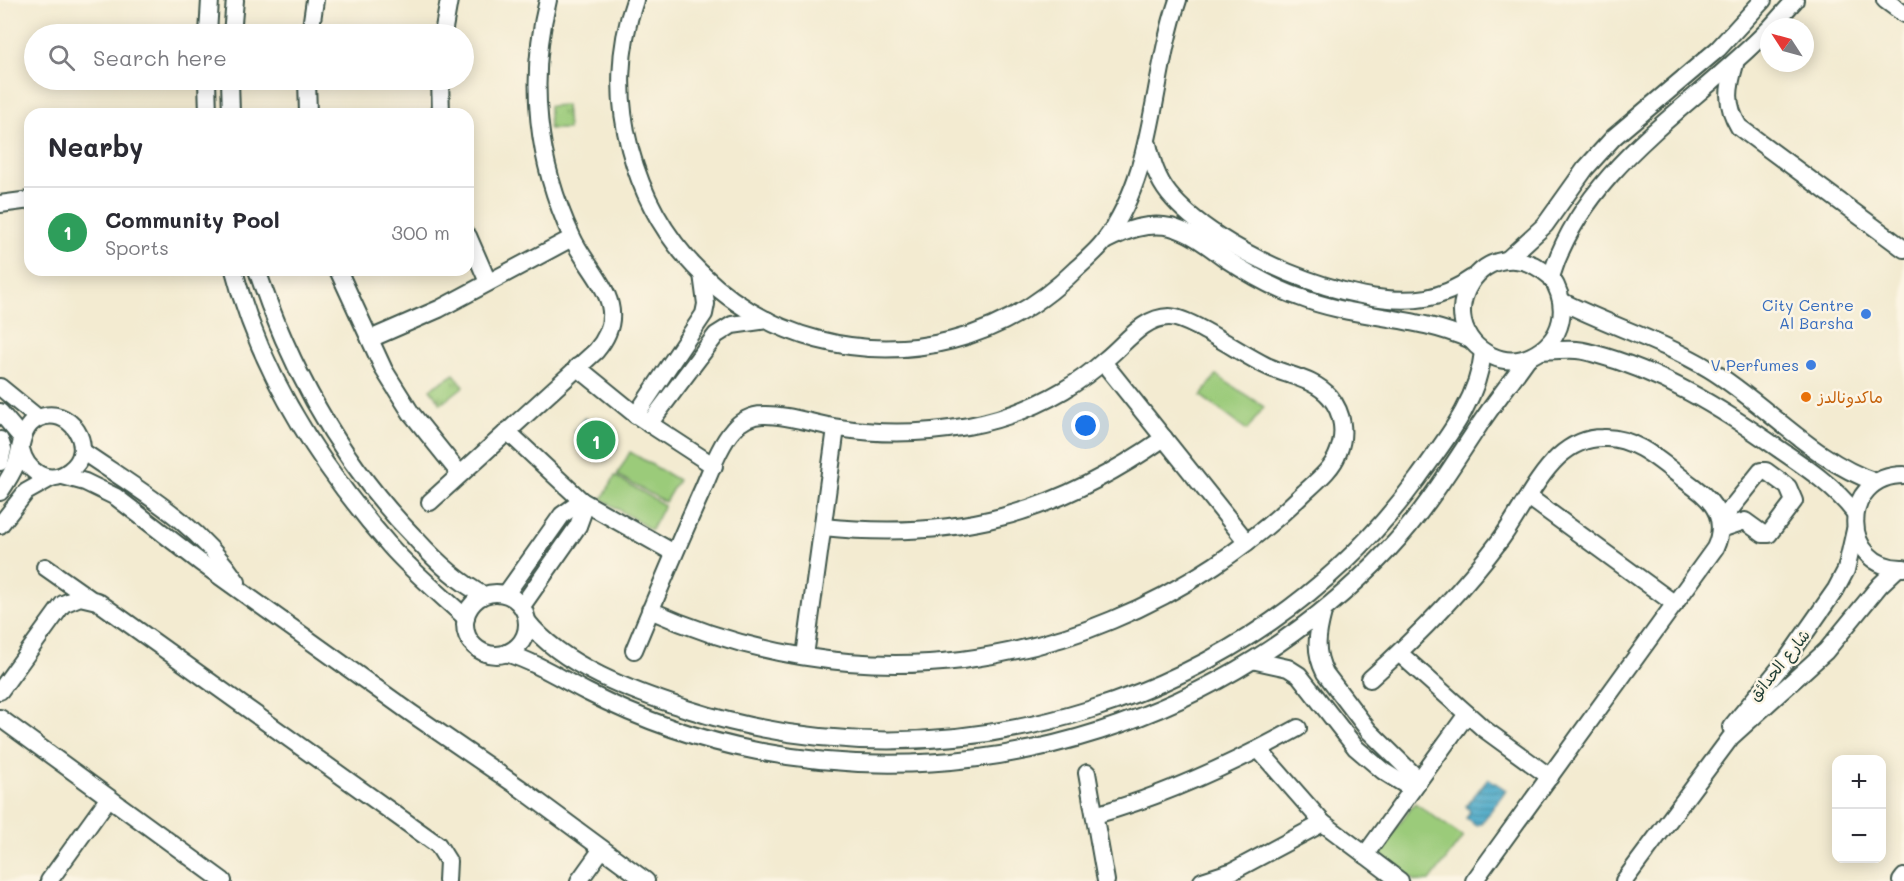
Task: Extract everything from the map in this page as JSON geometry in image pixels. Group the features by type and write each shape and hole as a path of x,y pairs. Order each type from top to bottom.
{"street":[{"path":"209,24 210,0"},
{"path":"233,24 235,0"},
{"path":"311,24 315,0"},
{"path":"445,24 449,0"},
{"path":"430,502 603,343 608,333 611,312 604,291 572,238 549,177 537,111 537,68 548,0"},
{"path":"635,0 622,55 621,93 625,131 635,168 664,229 702,274 729,298 767,320 810,338 855,348 900,350 946,344 987,331 1025,312 1057,288 1104,241 1124,209 1138,174 1169,26 1178,0"},
{"path":"1508,259 1528,244 1545,225 1585,169 1614,137 1718,49 1763,0"},
{"path":"1779,18 1795,0"},
{"path":"1885,0 1904,14"},
{"path":"1551,276 1566,236 1598,189 1648,138 1736,62 1760,38"},
{"path":"1736,62 1728,89 1728,102 1739,127 1904,249"},
{"path":"207,90 207,108"},
{"path":"230,90 231,108"},
{"path":"307,90 308,108"},
{"path":"440,90 441,108"},
{"path":"1146,137 1152,163 1159,178 1180,206 1236,246 1290,273 1347,291 1407,300 1442,295 1473,277 1488,264 1508,259 1524,260 1539,266 1551,276 1563,302 1562,320 1555,337 1542,351"},
{"path":"0,204 24,201"},
{"path":"1104,241 1137,227 1168,227 1202,240 1247,272 1297,297 1350,313 1428,324 1471,340 1484,352 1504,360 1527,358 1542,351 1567,349 1592,352 1690,392 1725,411 1818,476 1845,499 1863,548 1870,556 1878,562 1901,568"},
{"path":"370,339 439,309 572,238"},
{"path":"474,250 488,282"},
{"path":"643,420 654,389 704,314 706,304 702,274"},
{"path":"236,276 255,332 279,386 328,467 391,548 466,618"},
{"path":"259,276 271,312 295,366 321,416 352,463 394,516 441,565 461,582 483,596 506,594"},
{"path":"341,276 400,397 460,474"},
{"path":"1471,340 1462,320 1462,297 1473,277"},
{"path":"1563,302 1707,368 1740,389 1844,469 1876,482 1901,474"},
{"path":"634,650 650,610 674,553 731,431 752,416 765,414 836,428 883,434 931,433 979,424 1023,411 1065,390 1103,362 1142,327 1156,319 1172,317 1187,320 1240,353 1273,369 1308,381 1328,393 1340,412 1343,435 1337,457 1285,512 1247,542 1207,570 1148,604 1085,630 1036,645 971,658 922,663 844,661 774,651 713,636 650,610"},
{"path":"643,420 667,401 716,335 724,329 741,323 767,320"},
{"path":"506,594 549,645 631,689 706,715 756,727 836,739 905,742 984,735 1049,722 1120,700 1197,666 1278,617 1315,588 1381,524 1435,455 1476,387 1484,352"},
{"path":"506,653 536,664 626,710 706,739 757,751 809,759 910,764 958,761 1003,755 1107,730 1158,711 1256,661 1323,612 1384,555 1423,509 1527,358"},
{"path":"1103,362 1247,542"},
{"path":"577,367 643,420 714,466"},
{"path":"667,370 682,381"},
{"path":"0,387 39,418"},
{"path":"616,400 636,397 654,389"},
{"path":"667,401 666,420 670,438"},
{"path":"0,412 21,443 24,460 30,469 40,476 85,482 116,497 200,562 243,590 646,881"},
{"path":"0,492 15,466 26,429 39,418 53,416 65,419 75,427 81,438 82,451 72,470 26,492 0,525"},
{"path":"806,656 836,428"},
{"path":"507,431 584,503 674,553"},
{"path":"823,527 868,531 914,531 958,527 1003,518 1046,504 1088,486 1127,464 1164,438"},
{"path":"1370,679 1399,653 1468,580 1530,498 1549,468 1568,449 1592,438 1619,439 1644,450 1704,494 1718,511 1721,525"},
{"path":"0,440 3,449 0,462"},
{"path":"82,451 168,508 219,558 243,590"},
{"path":"1474,881 1715,548 1721,525 1761,471 1766,471 1788,487 1794,501 1769,534 1763,534 1745,521 1721,525"},
{"path":"554,525 561,497 560,482"},
{"name":"شارع الحدائق","path":"1688,793 1691,782 1739,716 1787,659 1836,589 1846,570 1861,498 1876,482"},
{"path":"1530,498 1675,604"},
{"path":"483,596 469,609 466,618 469,639 476,647 495,655 506,653 520,644 524,638 525,614 558,554 572,535 584,503"},
{"path":"506,594 554,525 571,507 584,503"},
{"path":"572,535 598,521 613,518"},
{"path":"542,542 558,554"},
{"path":"45,567 89,598 98,601 438,845 448,861 447,881"},
{"name":"شارع الحدائق","path":"1624,881 1688,793 1696,787 1737,731 1826,651 1880,585 1901,568"},
{"path":"0,691 63,604 71,600 89,598"},
{"path":"1323,612 1316,640 1320,663 1347,705 1416,784"},
{"path":"1399,653 1467,714 1550,777"},
{"path":"1256,661 1288,668 1299,675 1365,756 1383,771 1416,784"},
{"path":"1365,855 1467,714"},
{"path":"0,718 223,881"},
{"path":"1095,815 1165,793 1259,750 1298,728"},
{"path":"1365,756 1378,740"},
{"path":"1259,750 1323,823 1400,881"},
{"path":"1393,755 1407,761 1422,761 1436,757"},
{"path":"1383,771 1394,797 1396,812"},
{"path":"1088,773 1106,881"},
{"path":"49,881 108,799"},
{"path":"1202,881 1235,876 1323,823"},
{"path":"579,881 602,849"}],"green space":[{"path":"566,105 568,129 549,129 549,106"},
{"path":"454,374 464,386 441,404 430,389"},
{"path":"1216,375 1264,407 1247,430 1201,396"},
{"path":"630,452 678,480 665,502 617,475"},
{"path":"615,476 664,505 651,530 602,499"},
{"path":"1415,803 1463,837 1430,881 1415,881 1378,852"}],"water":[{"path":"585,418 617,448 605,460 574,431"},
{"path":"1488,778 1506,790 1481,824 1476,825 1466,818 1470,811 1466,806"}],"place":[{"name":"City Centre Al Barsha","path":"1866,314"},
{"name":"V Perfumes","path":"1811,365"},
{"name":"ماكدونالدز","path":"1806,397"},
{"name":"Community Pool","path":"596,440"}]}
